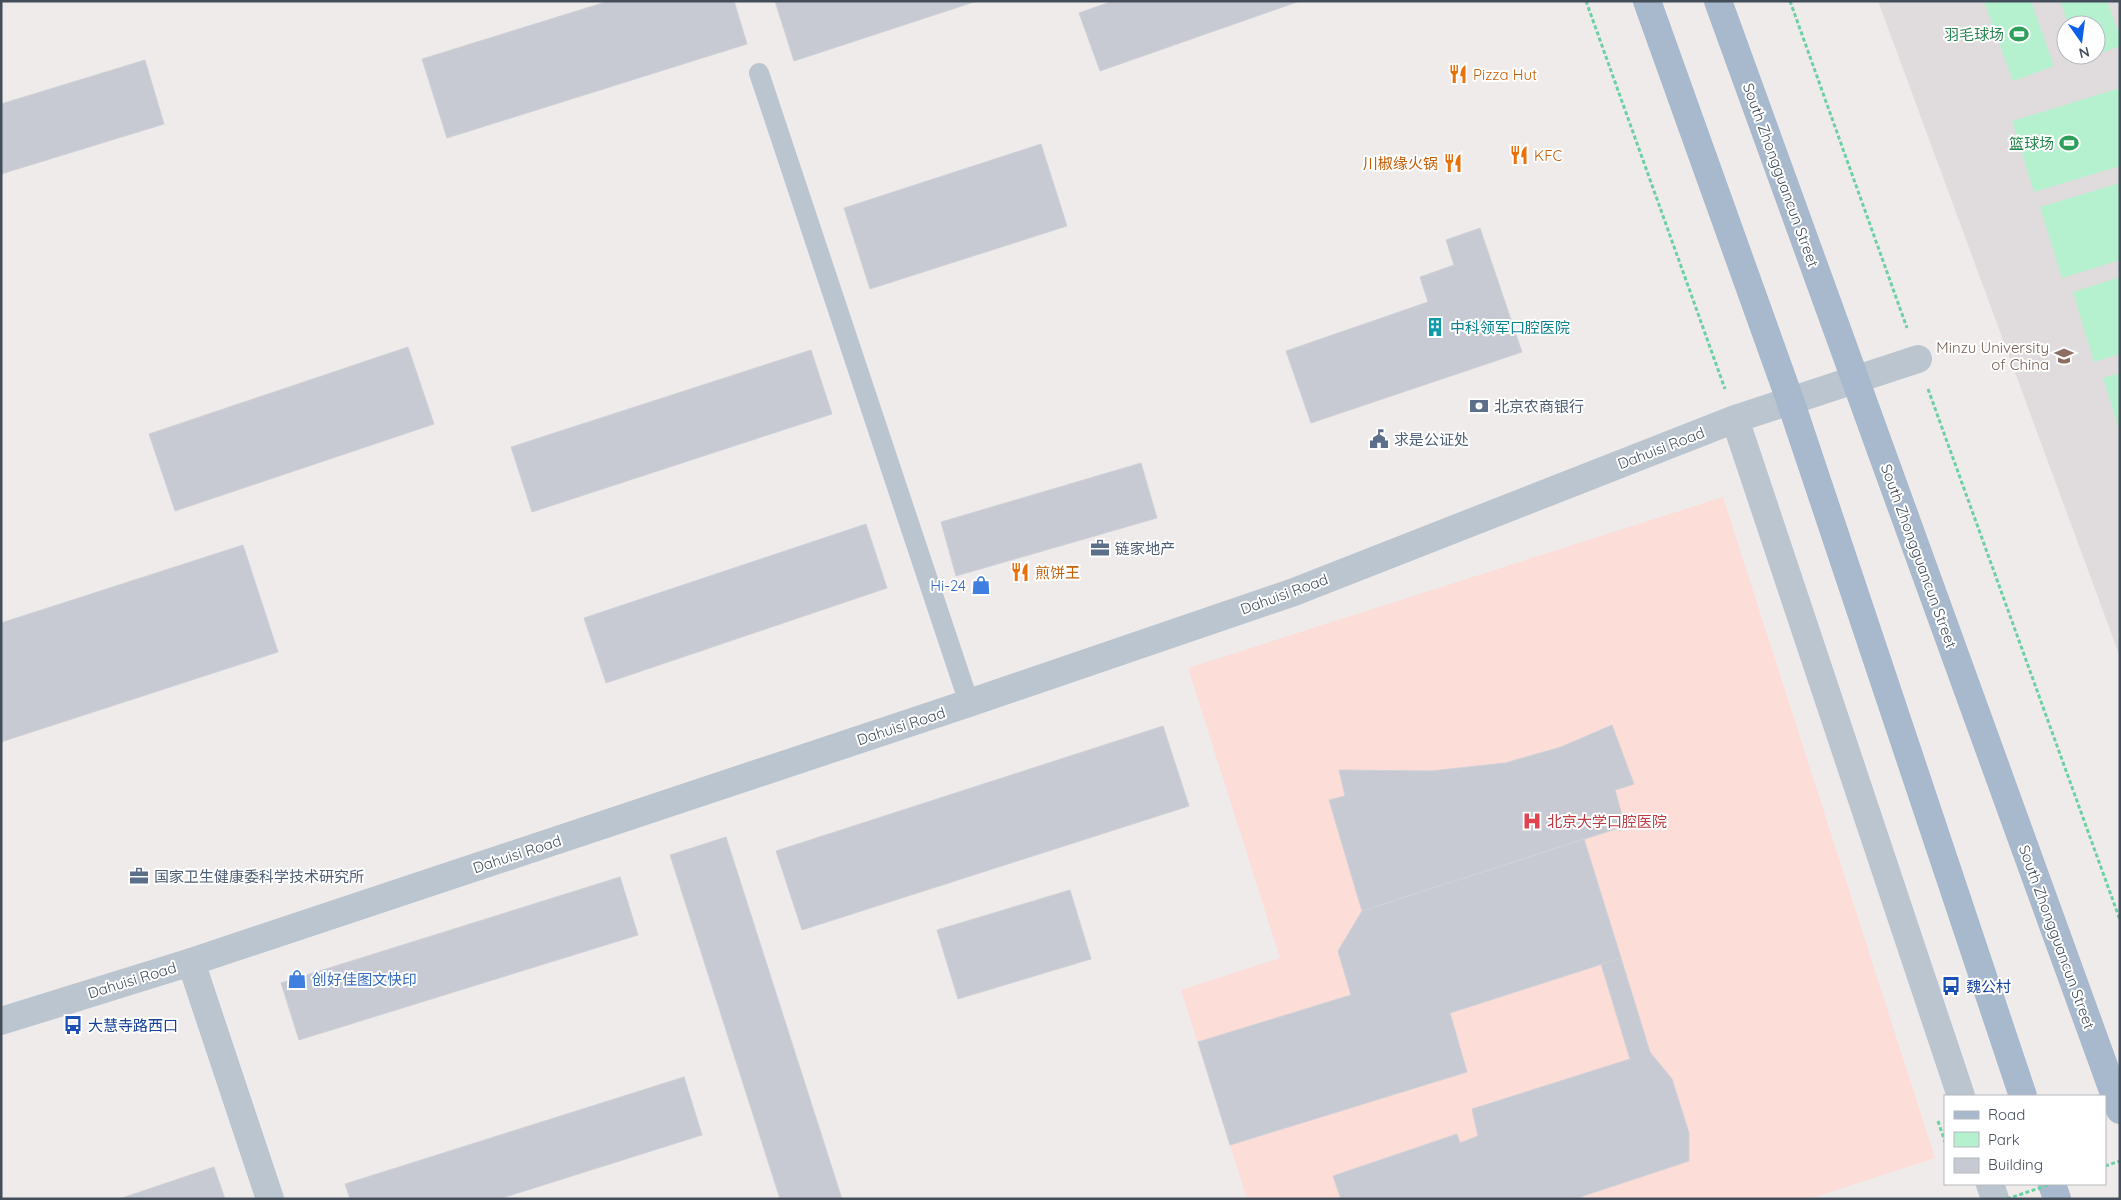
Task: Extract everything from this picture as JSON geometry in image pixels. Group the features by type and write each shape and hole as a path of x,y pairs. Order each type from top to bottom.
{"main road":[{"path":"1647,1 1790,400 2023,1095"},
{"name":"South Zhongguancun Street","path":"1718,1 2120,1110"},
{"path":"2052,1185 2057,1199"}],"street":[{"name":"Dahuisi Road","path":"1,1022 191,962 969,703 1294,592 1735,419 1918,359"},
{"path":"1735,419 1961,1095"},
{"path":"191,962 270,1199"},
{"path":"1990,1185 1995,1199"}],"lane":[{"path":"759,73 969,703"}],"path":[{"path":"1586,1 1735,419"},
{"path":"1790,1 2120,920"},
{"path":"2106,1166 2120,1161"},
{"path":"2007,1199 2049,1185"}],"shaded area":[{"name":"Minzu University of China","path":"1878,1 2120,1 2120,657"},
{"name":"北京大学口腔医院","path":"1723,497 1935,1158 1809,1199 1247,1199 1181,990 1280,958 1188,668"}],"green space":[{"name":"羽毛球场","path":"1984,1 2031,1 2054,66 2013,81"},
{"path":"2060,1 2107,1 2120,37 2120,46 2106,51 2106,15 2065,15"},
{"name":"篮球场","path":"2120,88 2120,166 2034,192 2012,121"},
{"path":"2120,183 2120,260 2062,278 2040,207"},
{"path":"2120,277 2120,354 2094,362 2073,292"},
{"path":"2120,373 2120,433 2103,378"}],"building":[{"path":"609,1 734,1 747,44 447,138 422,59"},
{"path":"775,1 977,1 794,61"},
{"path":"1113,1 1300,1 1100,71 1079,13"},
{"path":"145,60 164,124 1,174 1,104"},
{"path":"1041,144 1067,226 870,289 844,208"},
{"name":"中科领军口腔医院","path":"1480,228 1522,352 1311,423 1286,351 1428,302 1420,277 1454,265 1446,240"},
{"path":"408,347 434,424 175,511 149,434"},
{"path":"811,350 832,414 532,512 511,447"},
{"path":"1141,463 1157,518 956,576 941,522"},
{"path":"866,524 887,588 606,683 584,618"},
{"path":"243,545 278,652 1,742 1,623"},
{"path":"1612,725 1634,784 1615,790 1625,826 1362,911 1329,800 1345,796 1339,770 1431,771 1505,763 1561,747"},
{"path":"1163,726 1189,806 802,930 776,851"},
{"path":"726,837 842,1199 780,1199 670,855"},
{"path":"1584,839 1621,958 1450,1013 1467,1072 1230,1145 1198,1042 1351,995 1338,951 1362,911"},
{"path":"620,877 638,935 299,1040 281,983"},
{"path":"1070,890 1091,959 958,999 937,930"},
{"path":"1621,958 1650,1052 1672,1079 1689,1133 1689,1161 1574,1199 1341,1199 1333,1176 1457,1134 1460,1143 1478,1136 1472,1109 1630,1059 1601,964"},
{"path":"684,1077 702,1135 499,1199 350,1199 345,1184"},
{"path":"214,1167 225,1199 119,1199"}],"place":[{"name":"羽毛球场","path":"2019,34"},
{"name":"Pizza Hut","path":"1458,74"},
{"name":"篮球场","path":"2069,143"},
{"name":"KFC","path":"1519,155"},
{"name":"川椒缘火锅","path":"1453,163"},
{"name":"中科领军口腔医院","path":"1435,327"},
{"name":"Minzu University of China","path":"2064,356"},
{"name":"北京农商银行","path":"1479,406"},
{"name":"求是公证处","path":"1379,439"},
{"name":"链家地产","path":"1100,548"},
{"name":"煎饼王","path":"1020,572"},
{"name":"Hi-24","path":"981,585"},
{"name":"北京大学口腔医院","path":"1532,821"},
{"name":"国家卫生健康委科学技术研究所","path":"139,876"},
{"name":"创好佳图文快印","path":"297,979"},
{"name":"魏公村","path":"1951,986"},
{"name":"大慧寺路西口","path":"73,1025"}]}
